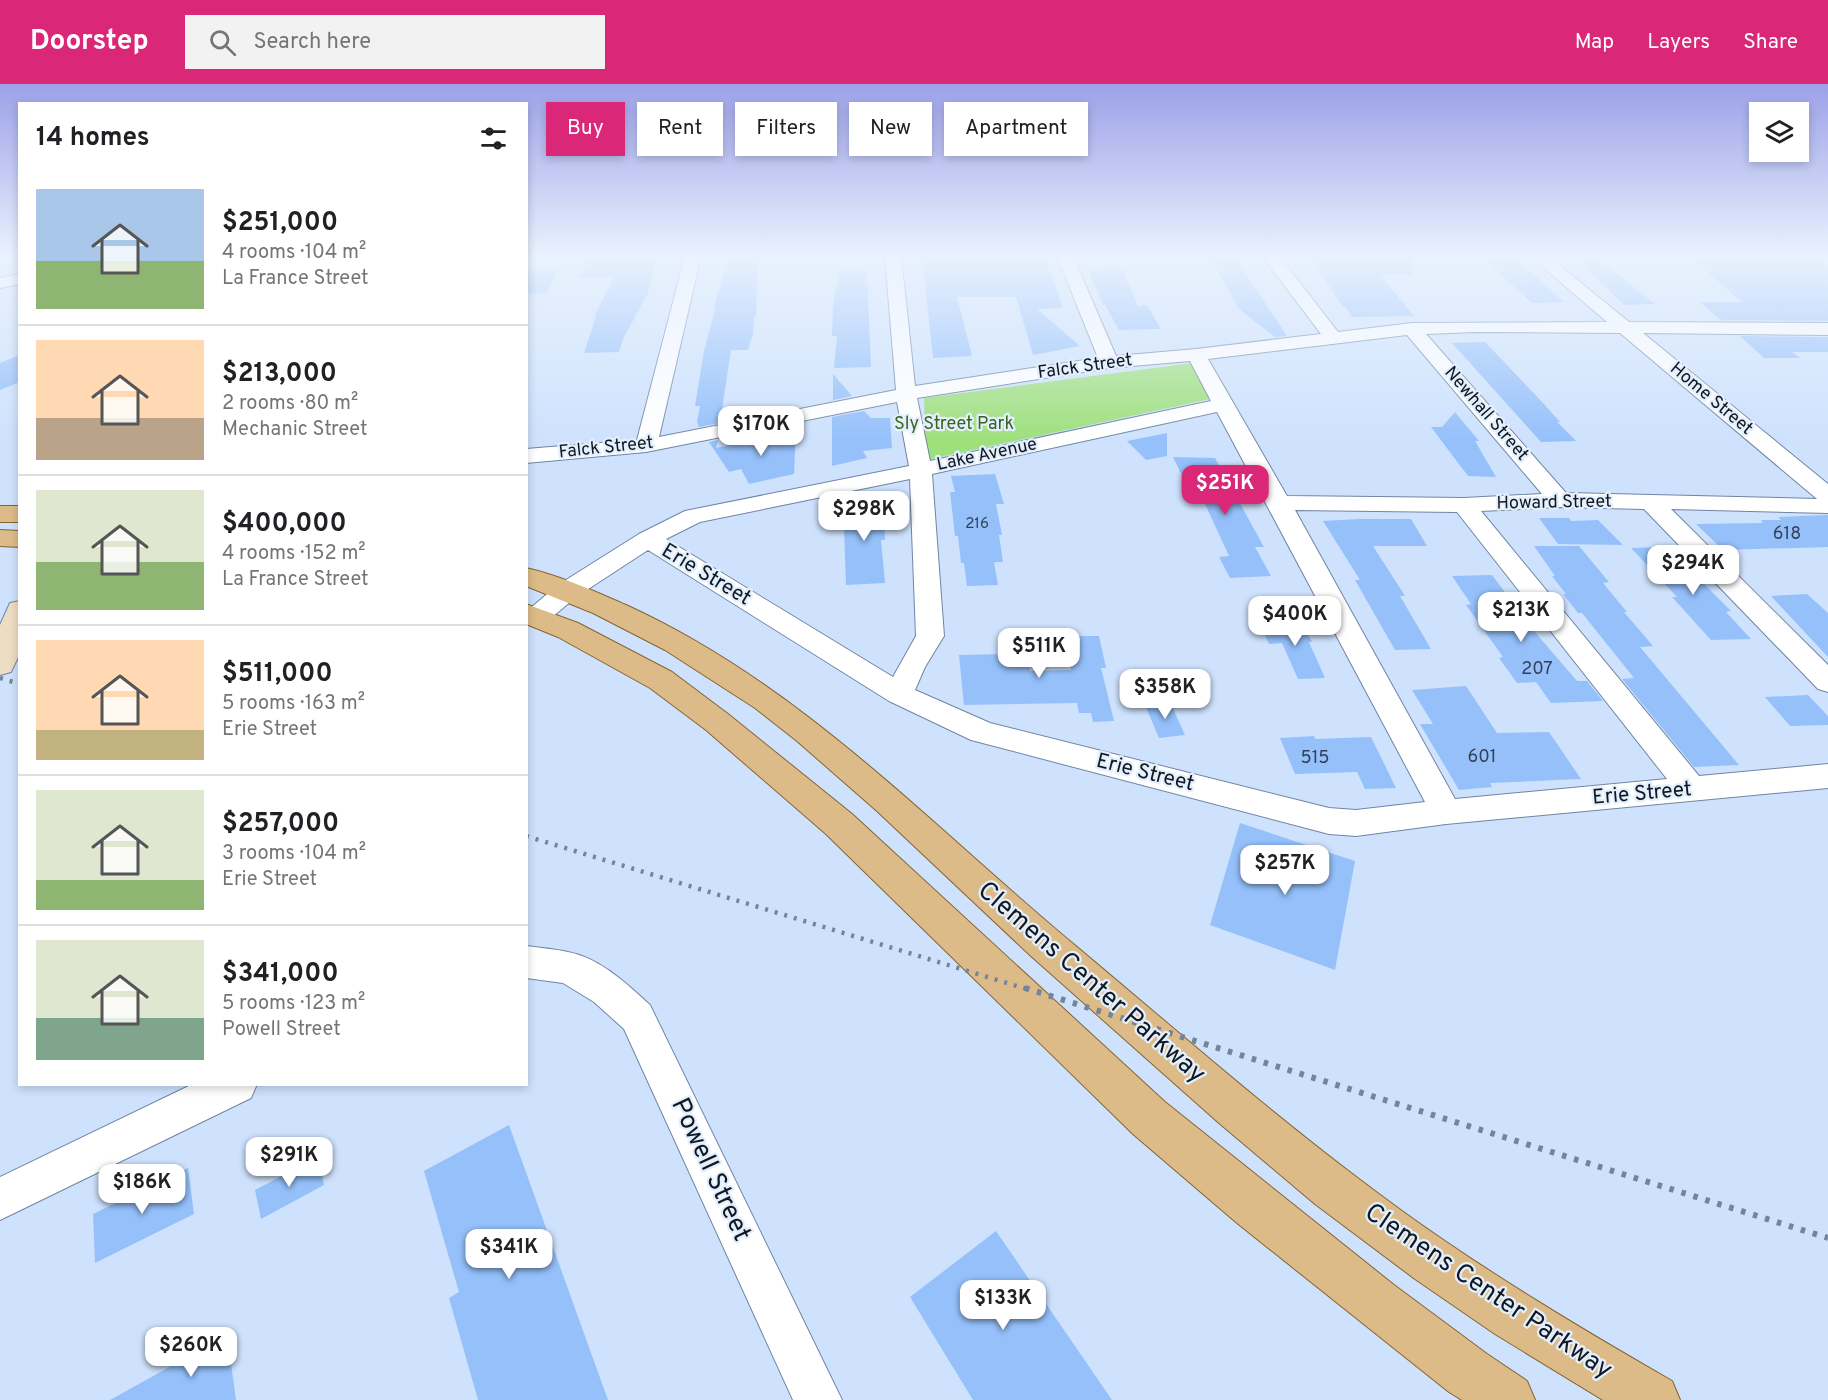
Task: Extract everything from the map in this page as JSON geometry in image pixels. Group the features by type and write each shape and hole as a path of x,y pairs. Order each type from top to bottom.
{"main road":[{"path":"0,513 18,514"},
{"path":"0,538 18,539"},
{"name":"Clemens Center Parkway","path":"528,577 567,591 652,629 725,671 791,720 861,777 990,897 1246,1116 1328,1183 1432,1261 1574,1354 1653,1400"},
{"path":"0,664 18,615"},
{"path":"531,615 568,630 661,680 717,722 839,824 1149,1118 1254,1206 1376,1303 1468,1373 1508,1400"}],"street":[{"path":"646,446 678,317"},
{"path":"898,317 906,394 921,470 930,636 911,667 899,694"},
{"path":"1090,317 1109,362"},
{"path":"1317,317 1334,339"},
{"name":"Home Street","path":"1611,317 1828,495"},
{"name":"Falck Street","path":"528,456 646,446 906,394 1109,362 1196,356 1412,329 1828,329"},
{"name":"Newhall Street","path":"1412,329 1559,500"},
{"path":"1196,356 1280,502 1446,812"},
{"name":"Lake Avenue","path":"648,539 693,516 921,470 1224,404"},
{"name":"Howard Street","path":"1280,502 1464,505 1559,500 1828,506"},
{"path":"1651,503 1828,682"},
{"path":"1464,505 1692,789"},
{"name":"Erie Street","path":"531,615 648,539 899,694 982,732 1329,820 1356,823 1446,812 1828,776"},
{"name":"Powell Street","path":"528,962 570,968 607,990 637,1017 818,1400"},
{"path":"0,1199 233,1086"}],"green space":[{"name":"Sly Street Park","path":"1193,363 1210,399 926,460 924,398"}],"building":[{"path":"596,317 635,317 619,352 584,353"},
{"path":"713,317 754,317 753,334 748,350 731,350 720,423 699,427 697,422 700,406 695,406 704,351"},
{"path":"833,317 869,317 871,367 834,368 837,336 832,336"},
{"path":"929,317 962,317 972,356 933,358"},
{"path":"1022,317 1047,317 1080,346 1033,355"},
{"path":"1112,317 1154,317 1161,329 1119,330"},
{"path":"1250,317 1275,317 1287,336 1275,337"},
{"path":"1718,317 1828,317 1828,321 1721,320"},
{"path":"1740,336 1828,337 1828,352 1792,352 1800,358 1764,358"},
{"path":"1485,342 1576,441 1541,442 1452,343"},
{"path":"18,356 18,383 0,390 0,363"},
{"path":"833,374 852,396 833,400"},
{"path":"864,411 871,418 890,418 892,448 863,451 867,458 832,466 832,417"},
{"path":"1455,412 1479,441 1475,441 1496,477 1468,476 1431,427 1442,427"},
{"path":"796,431 794,474 749,484 741,469 729,472 709,442 718,440 716,448"},
{"path":"1167,433 1167,456 1146,460 1127,441"},
{"path":"1173,457 1215,458 1264,547 1255,547 1271,576 1230,578 1219,557 1229,556 1200,493 1191,494"},
{"path":"995,474 1004,504 996,504 1002,535 999,535 1003,562 994,562 998,585 967,586 964,563 961,563 958,536 955,536 950,492 955,492 951,476"},
{"path":"883,500 885,540 881,540 885,583 846,585 843,501"},
{"path":"1828,515 1828,547 1723,550 1696,524 1763,523 1761,520 1781,520 1778,517"},
{"path":"1539,518 1569,518 1571,521 1598,520 1623,545 1558,544"},
{"path":"1411,519 1427,546 1373,546 1405,596 1400,596 1431,649 1395,650 1355,580 1360,580 1323,521"},
{"path":"1534,546 1579,546 1609,582 1603,583 1627,612 1624,612 1653,646 1640,647 1739,765 1694,767 1622,679 1634,678 1582,613 1578,613 1563,594 1566,594"},
{"path":"1662,547 1680,568 1688,567 1731,611 1726,612 1751,639 1711,640 1672,597 1677,597 1631,548"},
{"path":"1492,575 1534,631 1577,681 1587,681 1603,701 1551,703 1536,682 1517,683 1499,658 1503,657 1466,605 1471,604 1452,576"},
{"path":"1807,594 1828,613 1828,657 1771,596"},
{"path":"1301,620 1325,678 1298,679 1282,643 1269,644 1259,622"},
{"path":"1065,636 1099,636 1106,668 1101,668 1114,721 1093,722 1091,713 1079,713 1077,703 964,705 959,655 1004,654 1001,641 1022,640 1030,671 1071,670"},
{"path":"1466,686 1497,733 1549,732 1581,779 1490,783 1492,787 1459,790 1420,724 1433,724 1412,690"},
{"path":"1808,695 1828,716 1828,725 1790,726 1765,697"},
{"path":"1170,702 1185,735 1159,738 1145,705"},
{"path":"1314,736 1315,739 1371,737 1396,788 1365,789 1357,772 1295,774 1280,738"},
{"path":"1240,823 1355,861 1335,970 1210,925"},
{"path":"509,1125 608,1400 478,1400 449,1298 459,1292 424,1171"},
{"path":"318,1157 324,1185 261,1219 255,1190"},
{"path":"188,1168 194,1214 95,1263 93,1214"},
{"path":"996,1231 1112,1400 973,1400 910,1297"},
{"path":"227,1335 236,1400 110,1400"}],"railway":[{"path":"0,678 18,683"},
{"path":"528,837 1030,990"},
{"path":"1025,988 1828,1238"}]}
